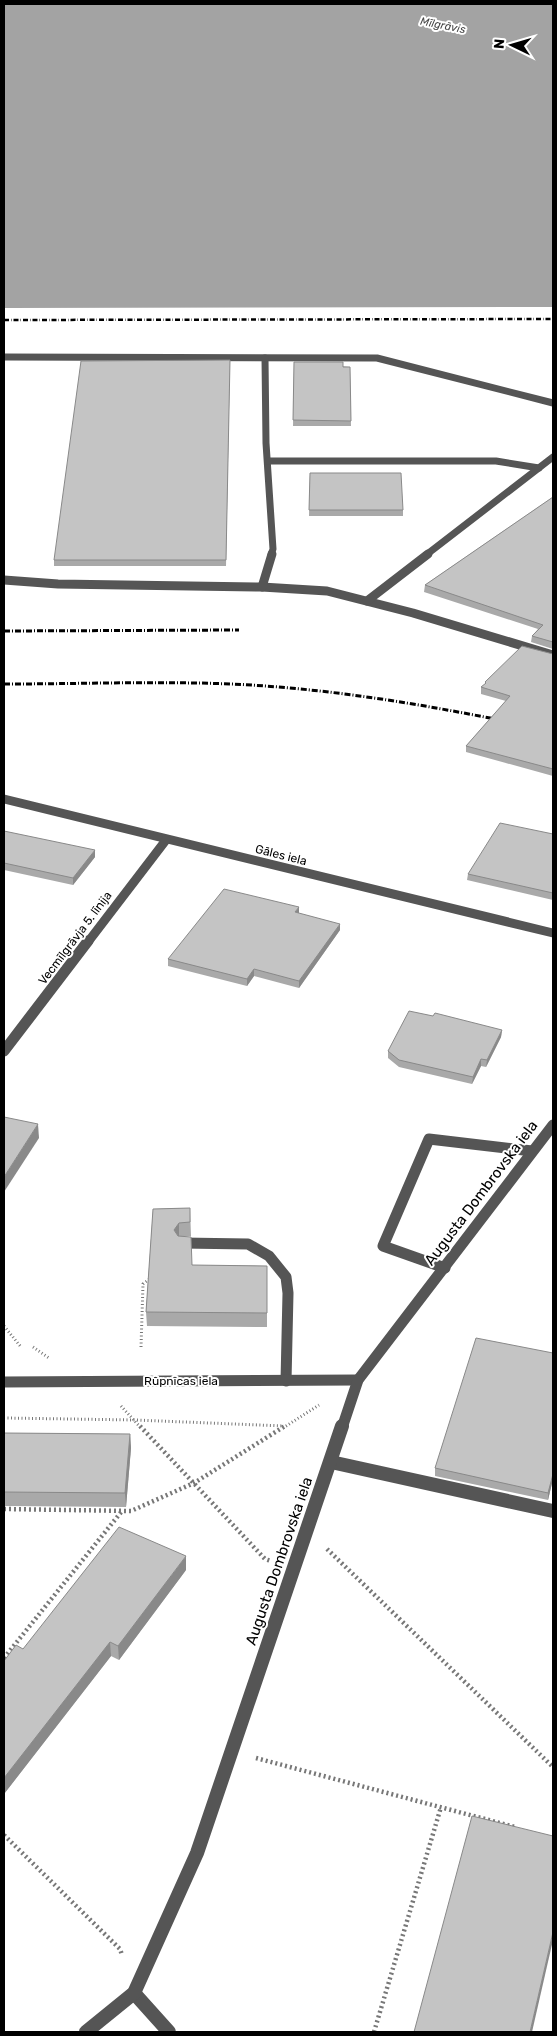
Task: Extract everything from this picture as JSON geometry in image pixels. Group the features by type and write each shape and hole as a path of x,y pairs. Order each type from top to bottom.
{"street":[{"path":"4,357 377,358 553,403"},
{"path":"262,587 273,549 265,358"},
{"path":"367,601 553,457"},
{"path":"268,461 496,461 539,468"},
{"path":"4,580 58,584 262,587 327,590 553,654"},
{"name":"Gāles iela","path":"4,799 553,933"},
{"name":"Vecmīlgrāvja 5. līnija","path":"4,1051 166,840"},
{"name":"Augusta Dombrovska iela","path":"86,2032 134,1993 197,1853 358,1380 553,1125"},
{"path":"445,1268 383,1246 428,1139 532,1152"},
{"path":"182,1243 248,1244 269,1256 286,1277 288,1311 286,1381"},
{"name":"Rūpnīcas iela","path":"4,1382 358,1380"},
{"path":"330,1462 553,1511"},
{"path":"134,1993 169,2032"}],"path":[{"path":"141,1347 143,1284 155,1275"},
{"path":"4,1326 21,1347"},
{"path":"4,1509 131,1511 194,1483 358,1380"},
{"path":"98,1382 265,1559 294,1567"},
{"path":"4,1418 135,1420 285,1426"},
{"path":"4,1658 122,1511"},
{"path":"307,1530 553,1767"},
{"path":"231,1751 525,1829"},
{"path":"374,2032 441,1807"},
{"path":"4,1836 120,1949 134,1993"}],"water":[{"name":"Mīlgrāvis","path":"4,4 553,4 553,307 4,308"}],"building":[{"path":"230,360 226,560 54,560 81,361"},
{"path":"294,362 343,362 343,367 350,367 351,421 293,420"},
{"path":"310,473 401,473 403,510 309,510"},
{"path":"553,497 553,642 532,636 543,625 425,585"},
{"path":"522,646 553,654 553,769 466,746 510,696 481,687"},
{"path":"500,823 553,834 553,893 468,874"},
{"path":"4,831 95,850 73,878 4,863"},
{"path":"224,889 299,907 295,912 340,924 299,981 254,969 247,979 168,959"},
{"path":"409,1011 433,1016 435,1013 502,1030 487,1060 481,1059 473,1077 399,1060 388,1051"},
{"path":"4,1117 38,1124 4,1177"},
{"path":"190,1208 190,1222 179,1223 174,1230 178,1236 191,1237 192,1265 267,1266 267,1313 146,1312 153,1209"},
{"path":"476,1338 553,1353 553,1474 548,1493 435,1468"},
{"path":"4,1433 130,1434 125,1493 4,1492"},
{"path":"119,1527 186,1556 118,1646 110,1642 4,1778 4,1661 16,1645 23,1649"},
{"path":"472,1816 553,1836 553,1932 530,2032 414,2032"}],"railway":[{"path":"4,320 553,319"},
{"path":"4,631 239,630"},
{"path":"4,684 175,683 265,686 369,697 505,721"}]}
